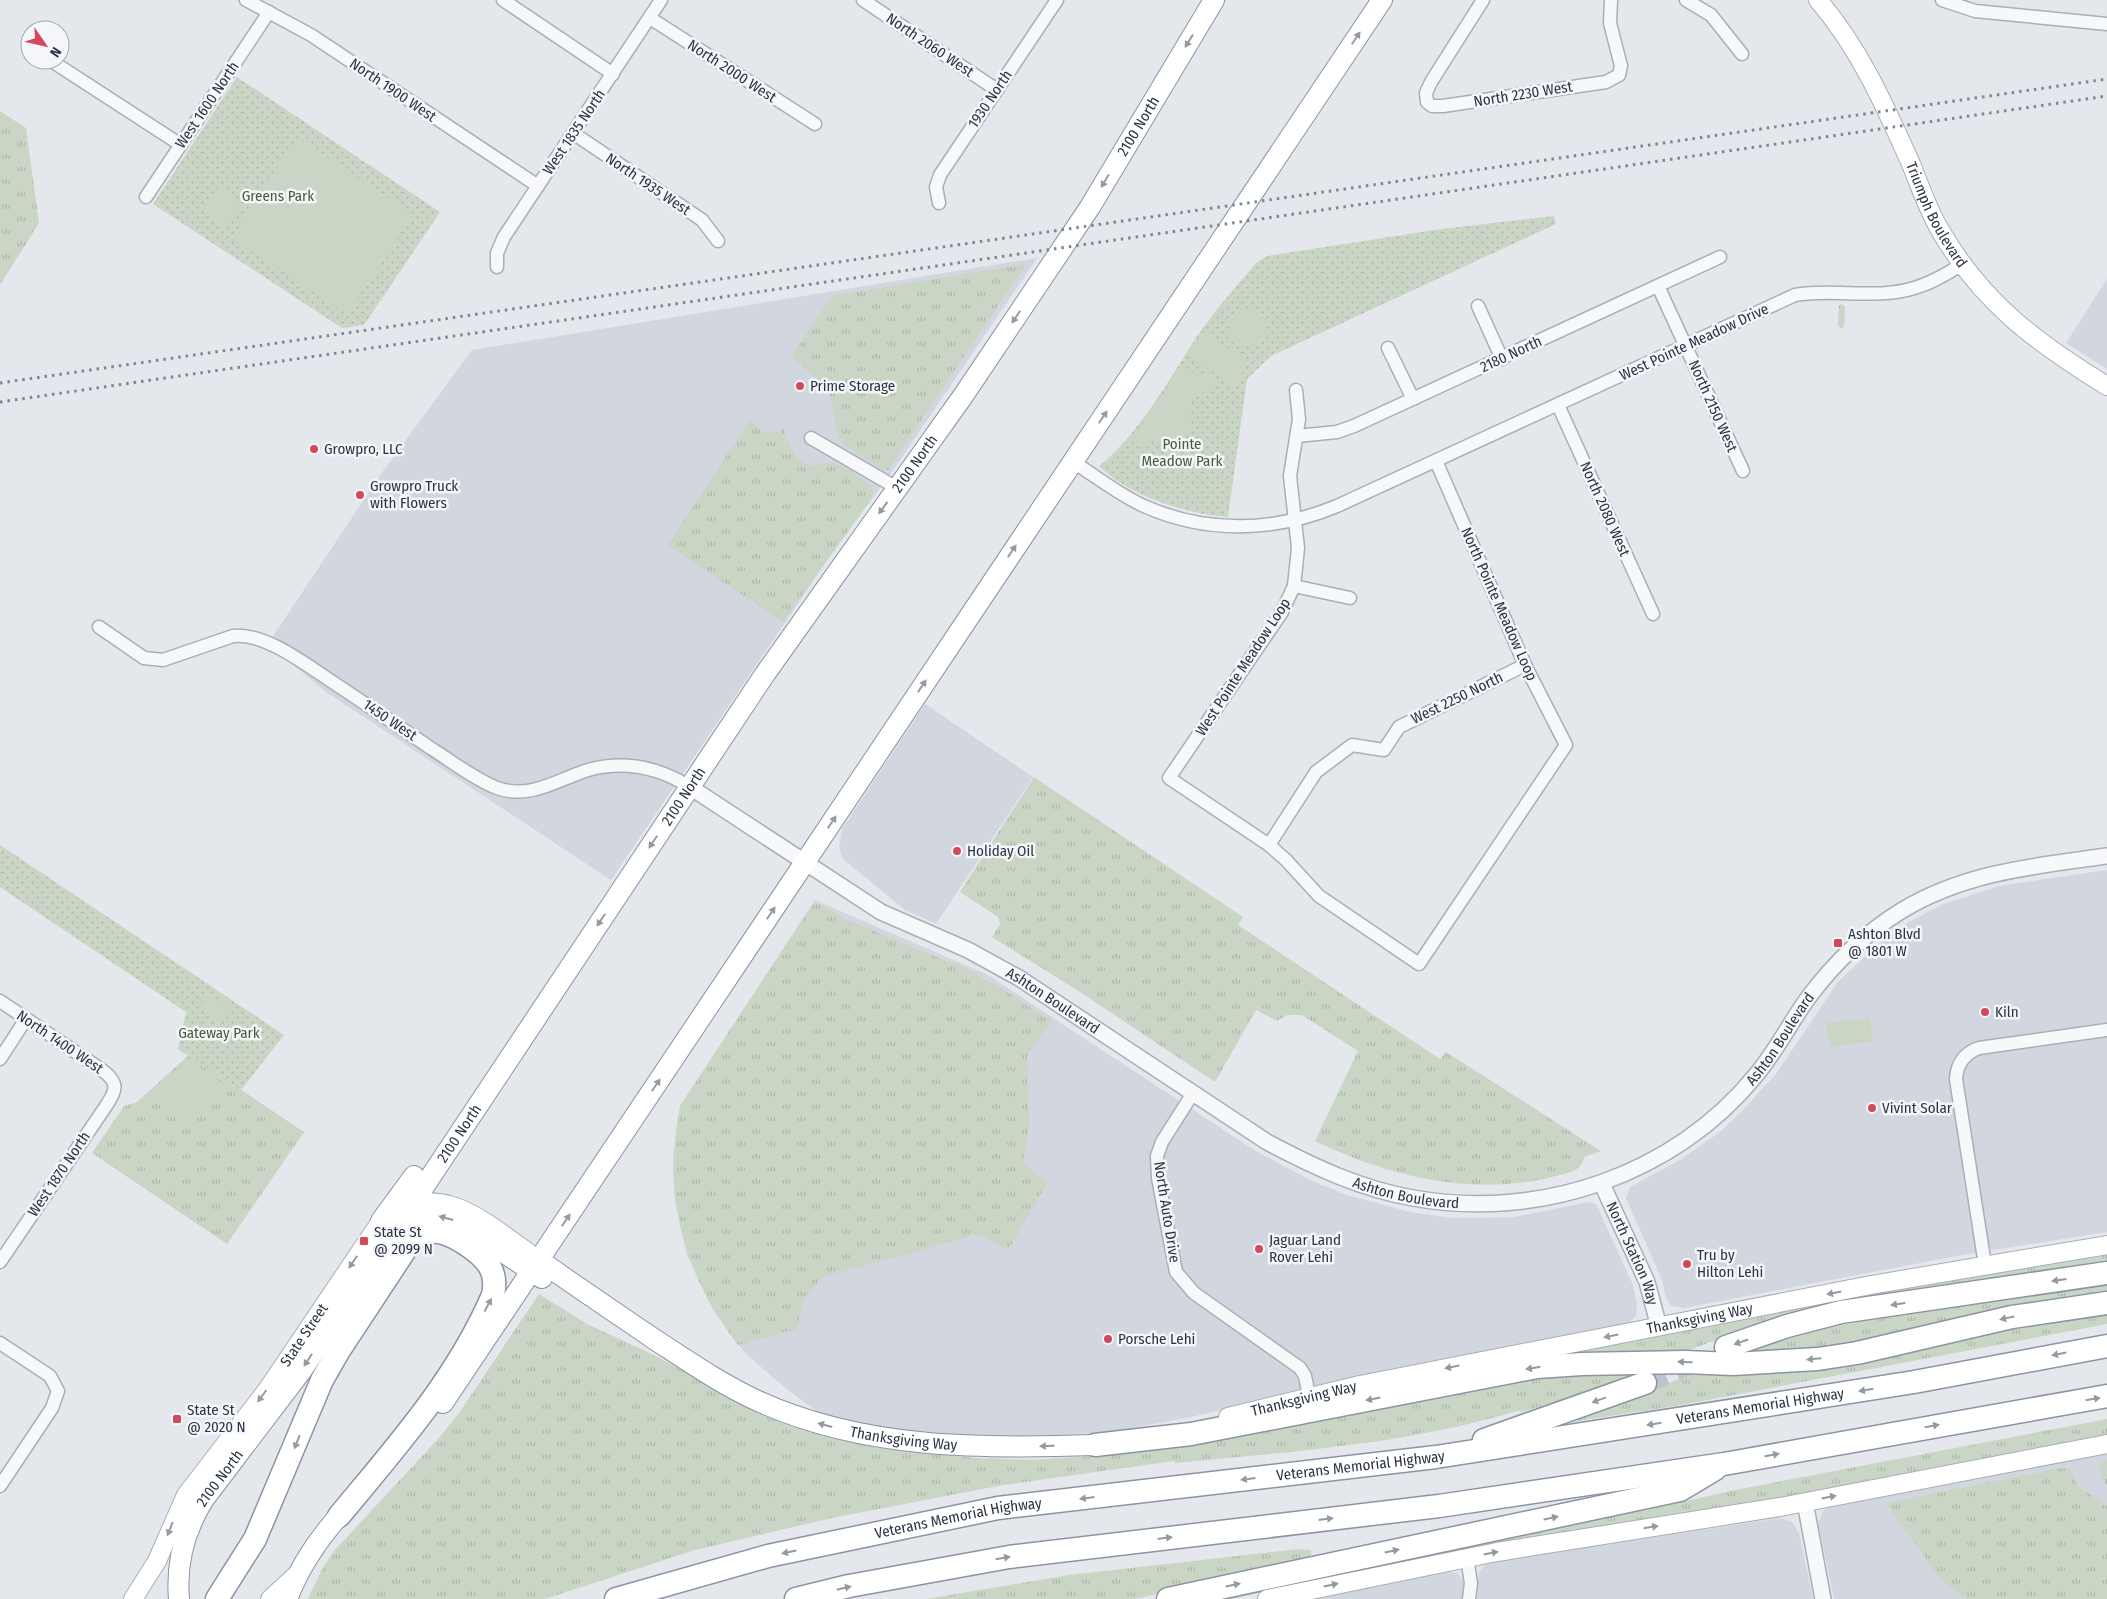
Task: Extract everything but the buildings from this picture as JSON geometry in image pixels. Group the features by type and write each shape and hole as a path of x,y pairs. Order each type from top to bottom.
{"highway":[{"name":"2100 North","path":"180,1599 179,1575 182,1552 199,1506 302,1370 386,1232 411,1204 771,666 963,396 1090,207 1214,0"},
{"path":"339,1516 392,1462 437,1411 1382,0"},
{"path":"322,1380 327,1360 344,1323 371,1278 386,1232 492,1066 549,996"},
{"name":"Thanksgiving Way","path":"386,1232 423,1216 447,1218 461,1224 535,1266 609,1322 637,1336 666,1346 712,1376 756,1400 809,1420 836,1428 891,1439 1018,1447 1095,1445"},
{"path":"221,1593 255,1539 322,1380 338,1352 406,1246 416,1236 430,1231 448,1233 489,1262 495,1282 493,1295 454,1368 413,1427 339,1516 298,1572 287,1599"},
{"path":"1726,1347 1787,1326 1841,1312 2107,1273"},
{"path":"1095,1445 1191,1434 1537,1367 1685,1362 1733,1364 1818,1358 1857,1353 2012,1317 2107,1303"},
{"name":"Veterans Memorial Highway","path":"616,1599 768,1556 998,1508 1436,1457 1914,1382 2107,1346"},
{"path":"1436,1457 1645,1383"},
{"path":"796,1599 849,1586 1009,1557 1439,1506 1724,1464 2107,1396"},
{"path":"1168,1599 1680,1490 1724,1464"}],"main road":[{"name":"Triumph Boulevard","path":"1818,0 1841,27 1881,96 1940,229 1962,264 2008,317 2047,348 2107,386"},
{"path":"411,1204 433,1201 457,1206 535,1266"},
{"name":"State Street","path":"133,1599 157,1561 186,1495 386,1232"},
{"name":"Thanksgiving Way","path":"1095,1445 1193,1426 1309,1396 1659,1326 1985,1265 2107,1246"},
{"path":"1267,1599 1467,1558 1805,1502 2107,1444"},
{"path":"270,1599 281,1591 298,1572"}],"street":[{"name":"North 1900 West","path":"246,0 311,36 538,186"},
{"path":"503,0 613,74"},
{"name":"West 1835 North","path":"496,267 500,243 661,0"},
{"name":"North 2060 West","path":"863,0 997,90"},
{"name":"1930 North","path":"939,203 936,187 940,175 1056,0"},
{"name":"North 2230 West","path":"1484,0 1431,82 1426,93 1427,102 1432,106 1443,106 1606,82 1619,75 1621,66 1610,22 1611,0"},
{"path":"1686,0 1711,14 1742,54"},
{"path":"1942,0 1975,11 2107,24"},
{"name":"West 1600 North","path":"146,197 269,12"},
{"name":"North 2000 West","path":"650,18 815,124"},
{"path":"65,70 181,145"},
{"name":"North 1935 West","path":"573,133 702,220 718,240"},
{"name":"2180 North","path":"1297,436 1337,432 1413,400 1720,257"},
{"name":"West Pointe Meadow Drive","path":"1073,462 1144,506 1183,519 1230,527 1262,527 1295,520 1328,510 1795,295 1813,292 1868,293 1906,290 1928,284 1962,264"},
{"name":"North 2150 West","path":"1658,286 1743,471"},
{"path":"1478,306 1502,359"},
{"path":"1388,348 1413,400"},
{"name":"West Pointe Meadow Loop","path":"1269,845 1169,778 1282,612 1294,586 1298,548 1290,476 1293,449 1297,436 1299,406 1296,390"},
{"name":"North 2080 West","path":"1558,405 1653,614"},
{"path":"811,438 897,488"},
{"name":"North Pointe Meadow Loop","path":"1269,845 1286,860 1319,896 1419,964 1566,745 1525,665 1436,461"},
{"path":"1294,586 1350,598"},
{"name":"1450 West","path":"99,627 144,658 163,660 233,636 245,635 258,638 306,664 468,772 498,788 530,791 557,784 588,770 626,764 649,769 690,787"},
{"name":"West 2250 North","path":"1269,845 1316,772 1352,745 1384,750 1399,727 1525,665"},
{"name":"Ashton Boulevard","path":"690,787 881,912 1002,967 1268,1142 1302,1161 1361,1185 1412,1198 1479,1204 1523,1202 1602,1184 1659,1157 1697,1132 1722,1110 1756,1075 1828,973 1848,951 1900,912 1925,897 1978,876 2012,869 2107,856"},
{"name":"North 1400 West","path":"0,1001 102,1070 112,1078 115,1086"},
{"path":"0,1059 26,1019"},
{"path":"1985,1265 1956,1080 1959,1063 1967,1054 1979,1048 2107,1030"},
{"name":"West 1870 North","path":"0,1262 106,1106 113,1095 115,1086"},
{"name":"North Auto Drive","path":"1193,1093 1162,1142 1157,1156 1158,1178 1176,1272 1194,1293 1300,1368 1305,1376 1309,1396"},
{"name":"North Station Way","path":"1602,1184 1643,1273 1659,1326"},
{"path":"0,1343 50,1376 58,1391 52,1408 0,1486"},
{"path":"1805,1502 1823,1599"},
{"path":"1467,1558 1471,1583 1469,1599"}],"shaded area":[{"path":"1037,258 894,469 826,562 611,880 326,692 268,644 383,471 472,350"},
{"path":"2107,279 2107,369 2066,343"},
{"path":"925,704 1033,777 936,924 905,910 843,859 839,848 842,829"},
{"path":"2107,870 2107,1232 1962,1255 1684,1308 1671,1306 1666,1298 1662,1280 1626,1198 1630,1187 1680,1160 1720,1132 1741,1112 1776,1074 1838,982 1875,947 1907,923 1941,905 1999,886"},
{"path":"815,900 988,975 1254,1150 1314,1182 1347,1195 1410,1212 1452,1218 1515,1217 1588,1202 1596,1204 1633,1285 1637,1305 1636,1316 1627,1324 1383,1372 1191,1417 1110,1432 1011,1438 931,1434 877,1427 822,1415 788,1390 746,1354 713,1310 687,1255 675,1202 673,1176 673,1156 680,1106"},
{"path":"2107,1452 2107,1599 1834,1599 1818,1523 1823,1511 1828,1507"},
{"path":"1781,1518 1792,1522 1799,1533 1813,1599 1477,1599 1479,1572 1487,1562"},
{"path":"1450,1572 1457,1573 1465,1582 1463,1599 1302,1599 1359,1586"}],"green space":[{"name":"Greens Park","path":"237,77 440,212 364,325 342,328 153,204"},
{"path":"0,111 26,128 39,223 0,285"},
{"path":"297,138 413,214 347,314 232,238"},
{"path":"218,187 241,203 225,226 202,211"},
{"name":"Pointe Meadow Park","path":"1554,216 1556,224 1271,356 1247,379 1228,517 1195,512 1159,502 1142,495 1111,477 1099,466 1113,454 1140,423 1196,338 1218,309 1256,263 1267,256 1441,229"},
{"path":"1026,264 888,470 883,470 846,446 839,434 833,405 826,387 791,357 832,296"},
{"path":"1841,304 1845,307 1844,326 1841,329 1838,325 1839,306"},
{"path":"1248,308 1262,313 1267,327 1262,341 1248,346 1234,341 1229,327 1234,313"},
{"path":"1202,332 1249,362 1234,385 1188,355"},
{"path":"1181,369 1201,375 1211,374 1215,382 1202,393 1193,393 1189,430 1169,448 1160,446 1147,438 1140,447 1130,440"},
{"path":"750,419 762,432 772,433 783,428 793,451 805,464 812,466 831,463 842,466 865,481 873,489 873,496 783,622 668,545"},
{"path":"1034,777 1243,917 1238,925 1440,1059 1446,1052 1601,1151 1584,1157 1580,1166 1567,1173 1522,1183 1491,1185 1430,1180 1371,1164 1315,1141 1358,1051 1302,1015 1287,1015 1277,1021 1256,1010 1215,1082 1080,992 992,937 1000,924 998,917 960,892"},
{"name":"Gateway Park","path":"0,845 284,1035 241,1090 178,1049 186,1012 0,887"},
{"path":"813,904 822,905 845,919 968,970 1051,1020 1027,1056 1029,1127 1023,1161 1047,1184 1008,1250 979,1234 822,1277 804,1301 796,1329 738,1345 703,1289 691,1261 682,1232 676,1203 674,1172 675,1140 680,1106"},
{"path":"209,993 230,1007 220,1022 199,1008"},
{"path":"1870,1018 1873,1041 1830,1047 1826,1023"},
{"path":"189,1055 304,1132 227,1244 92,1153 124,1106 137,1102"},
{"path":"191,1062 225,1085 209,1107 197,1116 182,1113 159,1100 182,1064"},
{"path":"2107,1252 2107,1262 1825,1303 1780,1316 1681,1353 1544,1358 1833,1300"},
{"path":"2107,1282 2107,1295 1839,1346 1739,1353 1842,1322 1843,1325 1893,1312"},
{"path":"539,1294 587,1324 656,1356 762,1415 789,1426 834,1438 975,1458 1033,1460 1134,1453 1296,1426 1321,1414 1502,1380 1641,1369 1600,1389 1521,1412 1520,1410 1478,1422 1392,1439 1262,1455 1175,1463 1174,1461 1003,1485 832,1518 695,1550 545,1599 308,1599 321,1571 334,1551 438,1439 459,1413"},
{"path":"2107,1306 2107,1324 1676,1406 1570,1422 1654,1390 1701,1369"},
{"path":"2107,1419 2107,1436 1748,1506 1530,1538 1289,1585 1232,1599 1216,1599 1468,1544 1647,1510 1735,1490"},
{"path":"2107,1459 2107,1486 2102,1479 2100,1464"},
{"path":"2062,1468 2070,1469 2078,1486 2107,1506 2107,1599 1967,1599 1940,1579 1886,1503"},
{"path":"1298,1549 1311,1550 1311,1559 1135,1599 926,1599 1069,1575"}],"tunnel":[{"path":"1645,1383 1693,1362"}],"railway":[{"path":"0,383 2107,79"},
{"path":"0,402 2107,96"}],"place":[{"name":"Prime Storage","path":"800,386"},
{"name":"Growpro, LLC","path":"314,449"},
{"name":"Growpro Truck with Flowers","path":"360,495"},
{"name":"Holiday Oil","path":"957,851"},
{"name":"Ashton Blvd @ 1801 W","path":"1838,943"},
{"name":"Kiln","path":"1985,1012"},
{"name":"Vivint Solar","path":"1872,1108"},
{"name":"State St @ 2099 N","path":"364,1241"},
{"name":"Jaguar Land Rover Lehi","path":"1259,1249"},
{"name":"Tru by Hilton Lehi","path":"1687,1264"},
{"name":"Porsche Lehi","path":"1108,1339"},
{"name":"State St @ 2020 N","path":"177,1419"}]}
